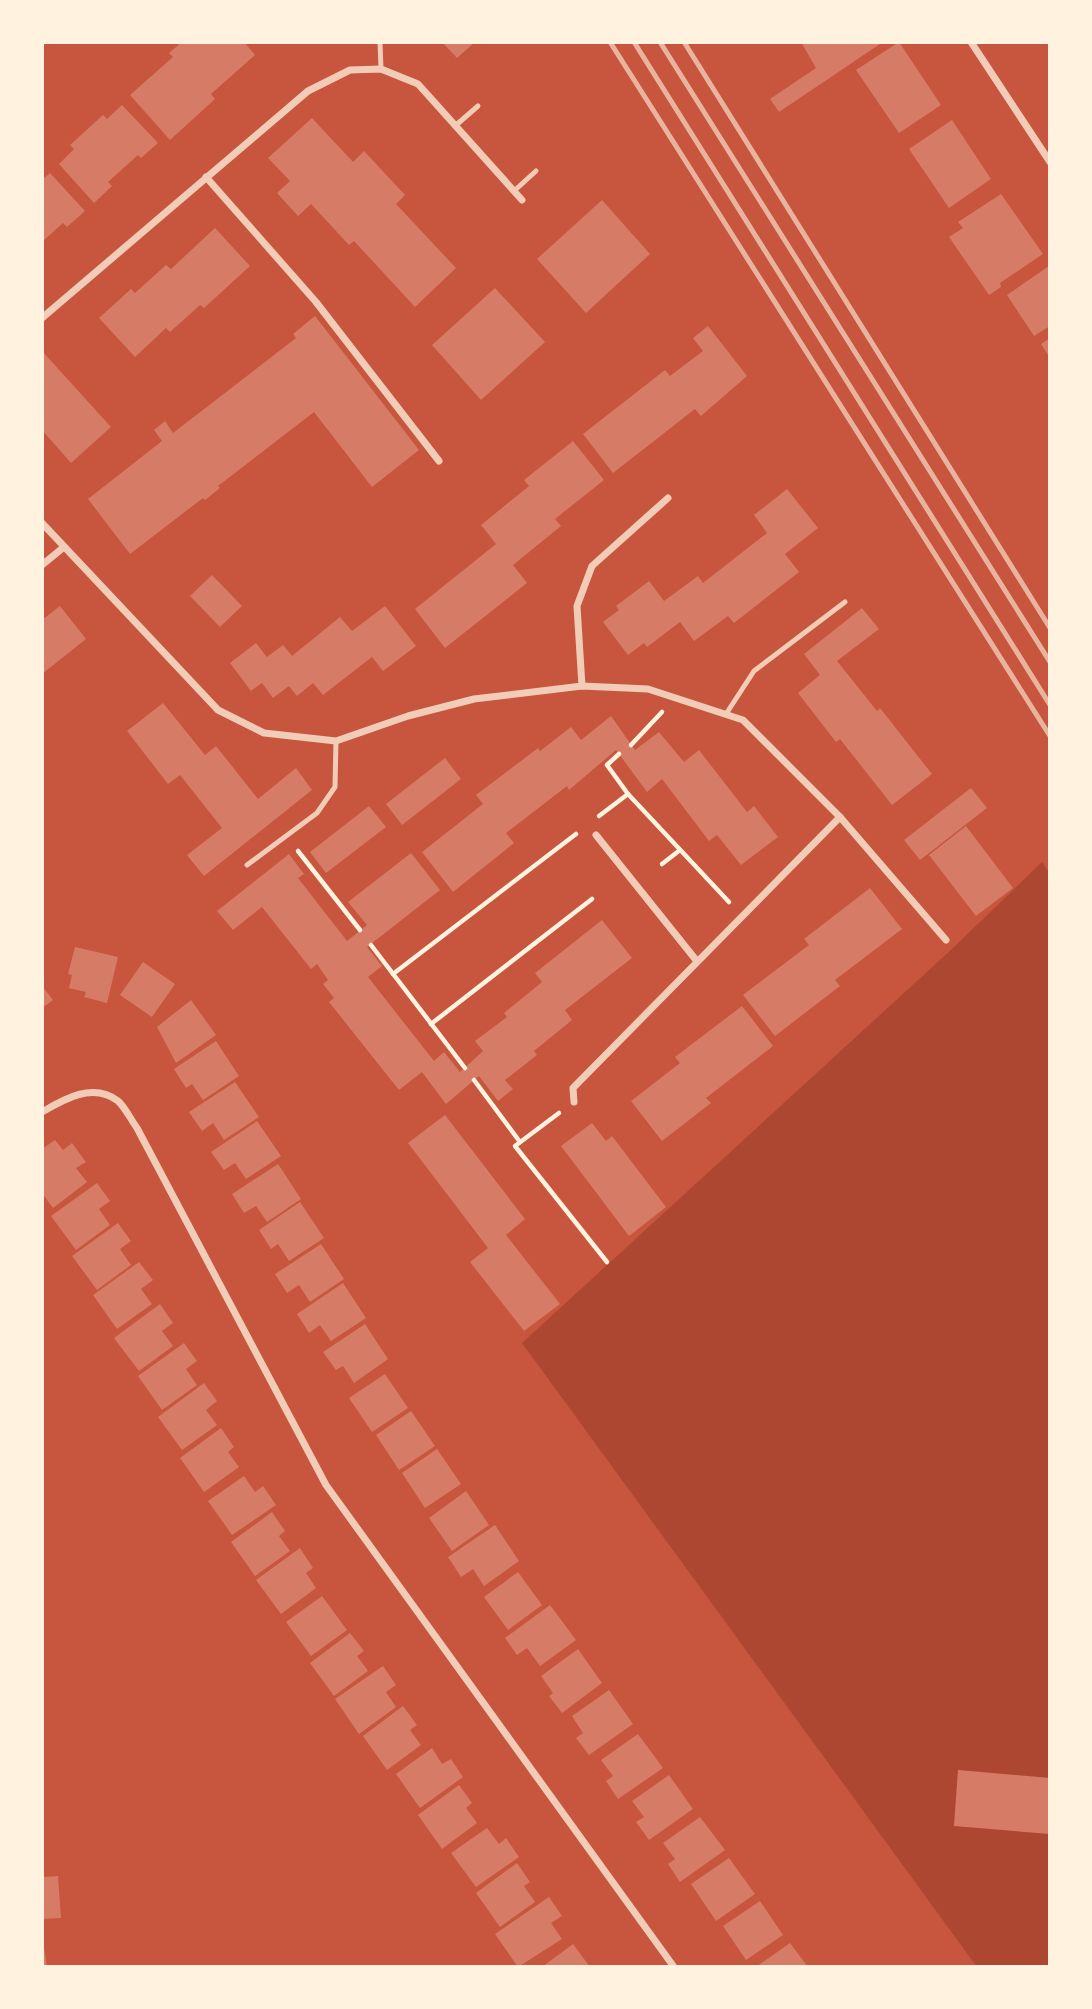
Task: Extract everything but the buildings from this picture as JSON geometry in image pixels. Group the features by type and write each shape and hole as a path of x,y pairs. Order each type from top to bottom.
{"street":[{"path":"971,42 1050,162"},
{"path":"42,318 308,91 350,70 381,69 418,84 522,200"},
{"path":"206,177 316,302 439,461"},
{"path":"582,686 577,606 592,566 668,498"},
{"path":"42,523 218,710 264,733 336,741 408,716 474,699 582,686 648,689 743,720 840,817 946,940"},
{"path":"42,565 64,547"},
{"path":"574,1102 573,1088 695,960 840,817"},
{"path":"596,835 695,960"},
{"path":"42,1112 67,1097 93,1092 117,1101 137,1128 326,1485 674,1967"}],"lane":[{"path":"380,42 381,69"},
{"path":"455,126 478,106"},
{"path":"514,191 536,171"},
{"path":"726,714 754,671 845,603"},
{"path":"247,865 317,813 335,787 336,741"}],"path":[{"path":"631,745 675,698"},
{"path":"619,754 607,765 628,794 741,915"},
{"path":"596,818 628,794"},
{"path":"393,974 585,827"},
{"path":"286,836 360,930"},
{"path":"662,864 680,850"},
{"path":"431,1024 592,899"},
{"path":"371,945 465,1068"},
{"path":"474,1080 520,1142"},
{"path":"574,1102 515,1146 607,1262"}],"shaded area":[{"path":"1042,862 1050,874 1050,1967 977,1967 522,1343 953,948"}],"railway":[{"path":"610,42 1050,736"},
{"path":"634,42 1050,705"},
{"path":"660,42 1050,662"},
{"path":"684,42 1050,628"}]}
